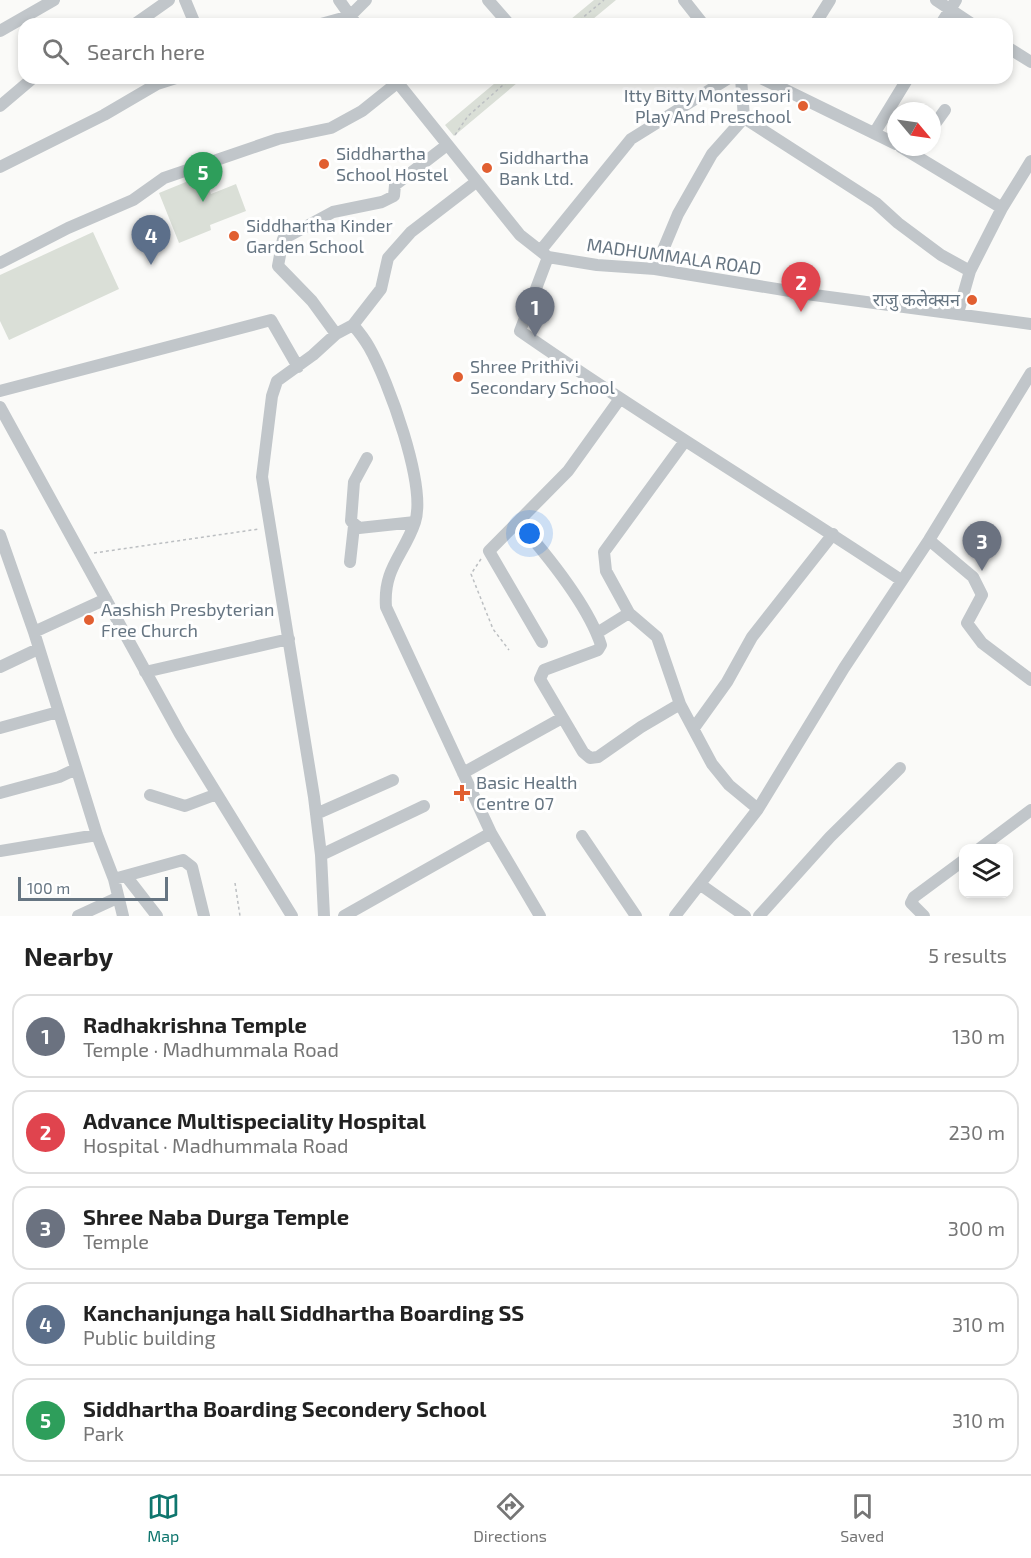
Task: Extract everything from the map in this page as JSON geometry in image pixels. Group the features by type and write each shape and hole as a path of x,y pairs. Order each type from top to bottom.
{"street":[{"path":"23,18 54,0"},
{"path":"144,18 169,0"},
{"path":"185,0 192,18"},
{"path":"339,0 352,18"},
{"path":"354,18 366,0"},
{"path":"488,0 504,18"},
{"path":"684,0 698,18"},
{"path":"819,18 830,0"},
{"path":"936,0 953,5 966,18"},
{"path":"945,18 953,5"},
{"path":"0,31 18,21"},
{"path":"1013,51 1031,62"},
{"path":"0,106 26,84"},
{"path":"0,167 104,115 157,84"},
{"path":"0,263 68,228 133,200 164,178 278,139 331,128 362,111 391,84"},
{"name":"MADHUMMALA ROAD","path":"398,84 520,235 545,254 597,265 655,269 814,295 1031,324"},
{"path":"719,84 631,139 545,254 520,332 619,400 833,534 901,580"},
{"path":"655,269 678,214 712,154 744,118 741,84"},
{"path":"784,84 821,108 887,139"},
{"path":"875,132 904,84"},
{"path":"941,116 945,110"},
{"path":"744,118 876,203 898,223 941,255 970,271"},
{"path":"336,334 312,301 278,266 283,240 333,212 382,202 394,196 395,185 447,145"},
{"path":"924,156 1002,208"},
{"path":"958,313 970,271 1002,208 1031,161"},
{"path":"324,916 316,814 262,477 272,396 277,381 298,367 336,334 353,325 381,290 388,258 411,232 476,182"},
{"path":"0,391 271,320 298,367"},
{"path":"353,325 369,347 388,386 407,447 417,501 415,522 388,576 385,587 386,607 491,833 540,916"},
{"path":"675,916 758,809 901,580 929,540 1031,373"},
{"path":"542,642 489,551 568,471 619,400"},
{"path":"0,407 4,424 82,556 145,672 292,916"},
{"path":"685,441 604,552 606,571 629,613 657,637 680,704 712,764 729,785 758,809"},
{"path":"350,562 354,526 351,521 354,482 367,458"},
{"path":"354,526 359,528 415,522"},
{"path":"519,522 547,555 597,633 601,645 598,650 544,670 540,679 583,752 590,758 598,758 641,727 680,704"},
{"path":"694,728 727,682 752,637 833,534"},
{"path":"0,535 34,633 96,835 120,878 157,916"},
{"path":"929,540 973,577 982,595 967,623 977,636 1004,661 1031,680"},
{"path":"34,633 106,599"},
{"path":"597,633 629,613"},
{"path":"145,672 289,639"},
{"path":"0,668 38,649"},
{"path":"0,728 58,712"},
{"path":"463,773 562,718"},
{"path":"759,916 830,837 900,768"},
{"path":"0,793 59,777 76,769"},
{"path":"316,814 393,780"},
{"path":"150,795 184,806 217,794"},
{"path":"321,855 424,806"},
{"path":"986,844 1031,810"},
{"path":"344,916 491,833"},
{"path":"0,851 96,835"},
{"path":"582,836 636,916"},
{"path":"120,878 183,860 192,867 204,916"},
{"path":"924,916 911,903 914,897 959,863"},
{"path":"120,878 117,898 123,916"},
{"path":"701,885 745,916"},
{"path":"78,916 117,898"}],"path":[{"path":"582,18 604,0"},
{"path":"447,145 468,116 504,84"},
{"path":"82,556 147,544 271,528"},
{"path":"489,551 478,561 471,574 493,628 508,650"},
{"path":"235,883 240,916"}],"shaded area":[{"path":"594,0 616,0 594,18 572,18"},
{"path":"494,84 516,84 454,136 445,125"},
{"path":"203,175 211,194 236,184 246,211 210,225 211,230 179,243 159,193"},
{"path":"93,232 119,289 9,340 0,321 0,275"}],"place":[{"name":"Itty Bitty Montessori Play And Preschool","path":"803,106"},
{"name":"Siddhartha School Hostel","path":"324,164"},
{"name":"Siddhartha Bank Ltd.","path":"487,168"},
{"name":"Siddhartha Boarding Secondery School","path":"203,202"},
{"name":"Siddhartha Kinder Garden School","path":"234,236"},
{"name":"Kanchanjunga hall Siddhartha Boarding SS","path":"151,265"},
{"name":"राजु कलेक्सन","path":"972,300"},
{"name":"Advance Multispeciality Hospital","path":"801,312"},
{"name":"Radhakrishna Temple","path":"535,337"},
{"name":"Shree Prithivi Secondary School","path":"458,377"},
{"name":"Shree Naba Durga Temple","path":"982,571"},
{"name":"Aashish Presbyterian Free Church","path":"89,620"},
{"name":"Basic Health Centre 07","path":"462,793"}]}
